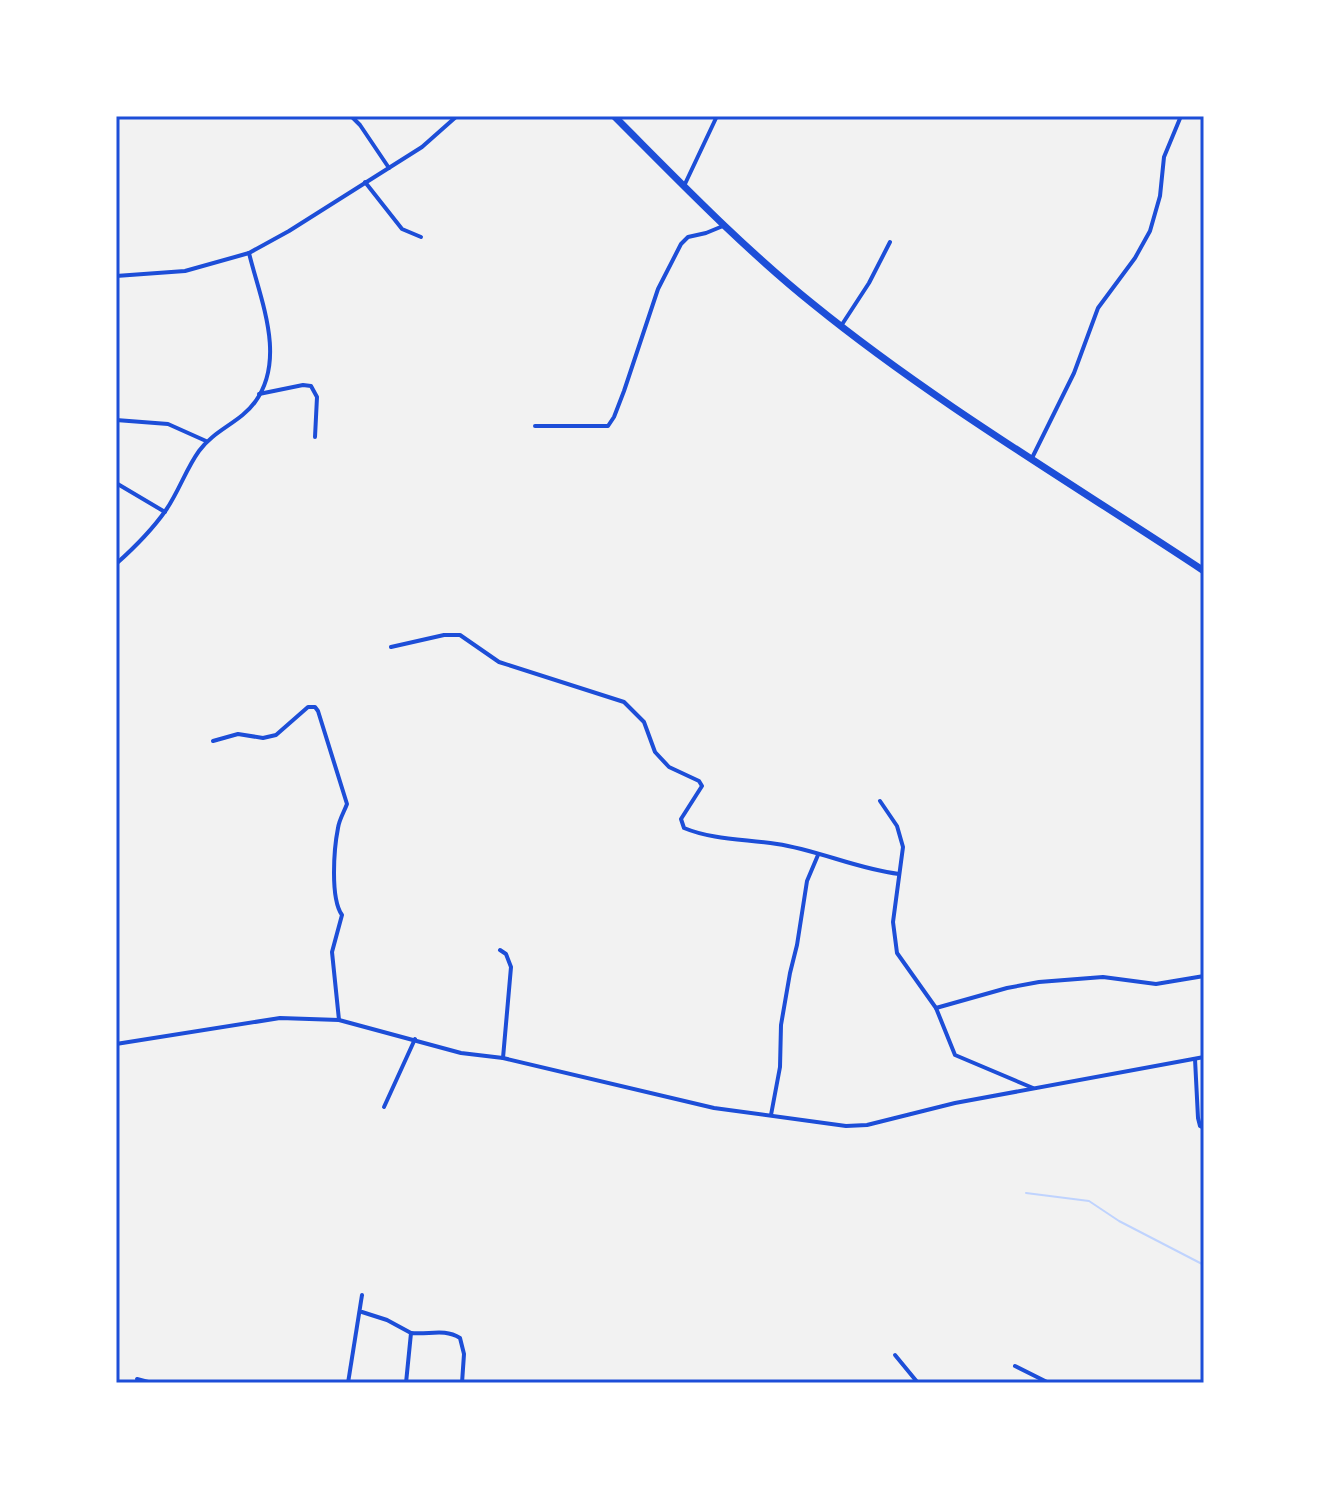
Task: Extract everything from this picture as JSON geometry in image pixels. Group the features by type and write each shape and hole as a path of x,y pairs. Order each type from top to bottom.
{"main road":[{"path":"614,116 723,226 841,326 898,368 1204,571"}],"street":[{"path":"351,116 389,168"},
{"path":"116,276 185,271 249,253 422,147 457,116"},
{"path":"684,186 717,116"},
{"path":"1032,458 1074,373 1098,308 1135,258 1150,231 1160,196 1164,157 1181,116"},
{"path":"365,182 402,229 421,237"},
{"path":"535,426 608,426 624,391 658,289 681,244 688,237 723,226"},
{"path":"841,326 869,283 890,242"},
{"path":"116,564 165,512 206,441 241,415 259,394 270,363 270,344 249,253"},
{"path":"259,394 311,386 317,397 315,437"},
{"path":"116,420 168,424 206,441"},
{"path":"116,483 165,512"},
{"path":"391,647 444,635 460,635 499,662 624,702 644,722 655,752 669,767 699,781 702,786 681,819 684,828 702,836 778,844 899,874"},
{"path":"213,741 238,734 263,738 276,735 308,707 315,707 318,711 347,804 338,824 334,874 338,910 342,915 332,952 339,1020"},
{"path":"880,801 900,835 903,847 893,922 897,953 936,1008 955,1055 1035,1089"},
{"path":"771,1116 780,1067 781,1025 790,973 807,881 818,855"},
{"path":"500,950 506,954 511,967 503,1058"},
{"path":"936,1008 1039,982 1103,977 1156,984 1204,976"},
{"path":"116,1044 280,1018 339,1020 461,1053 490,1059 503,1058 714,1108 846,1126 867,1125 955,1103 1204,1057"},
{"path":"384,1107 415,1039"},
{"path":"1195,1059 1198,1118 1200,1126 1204,1128"},
{"path":"348,1383 362,1295"},
{"path":"361,1311 411,1333 439,1331 460,1338 464,1354 462,1383"},
{"path":"406,1383 411,1333"},
{"path":"895,1355 918,1383"},
{"path":"1015,1366 1049,1383"},
{"path":"137,1379 152,1383"}],"waterway":[{"path":"1026,1193 1089,1201 1119,1221 1204,1265"}]}
